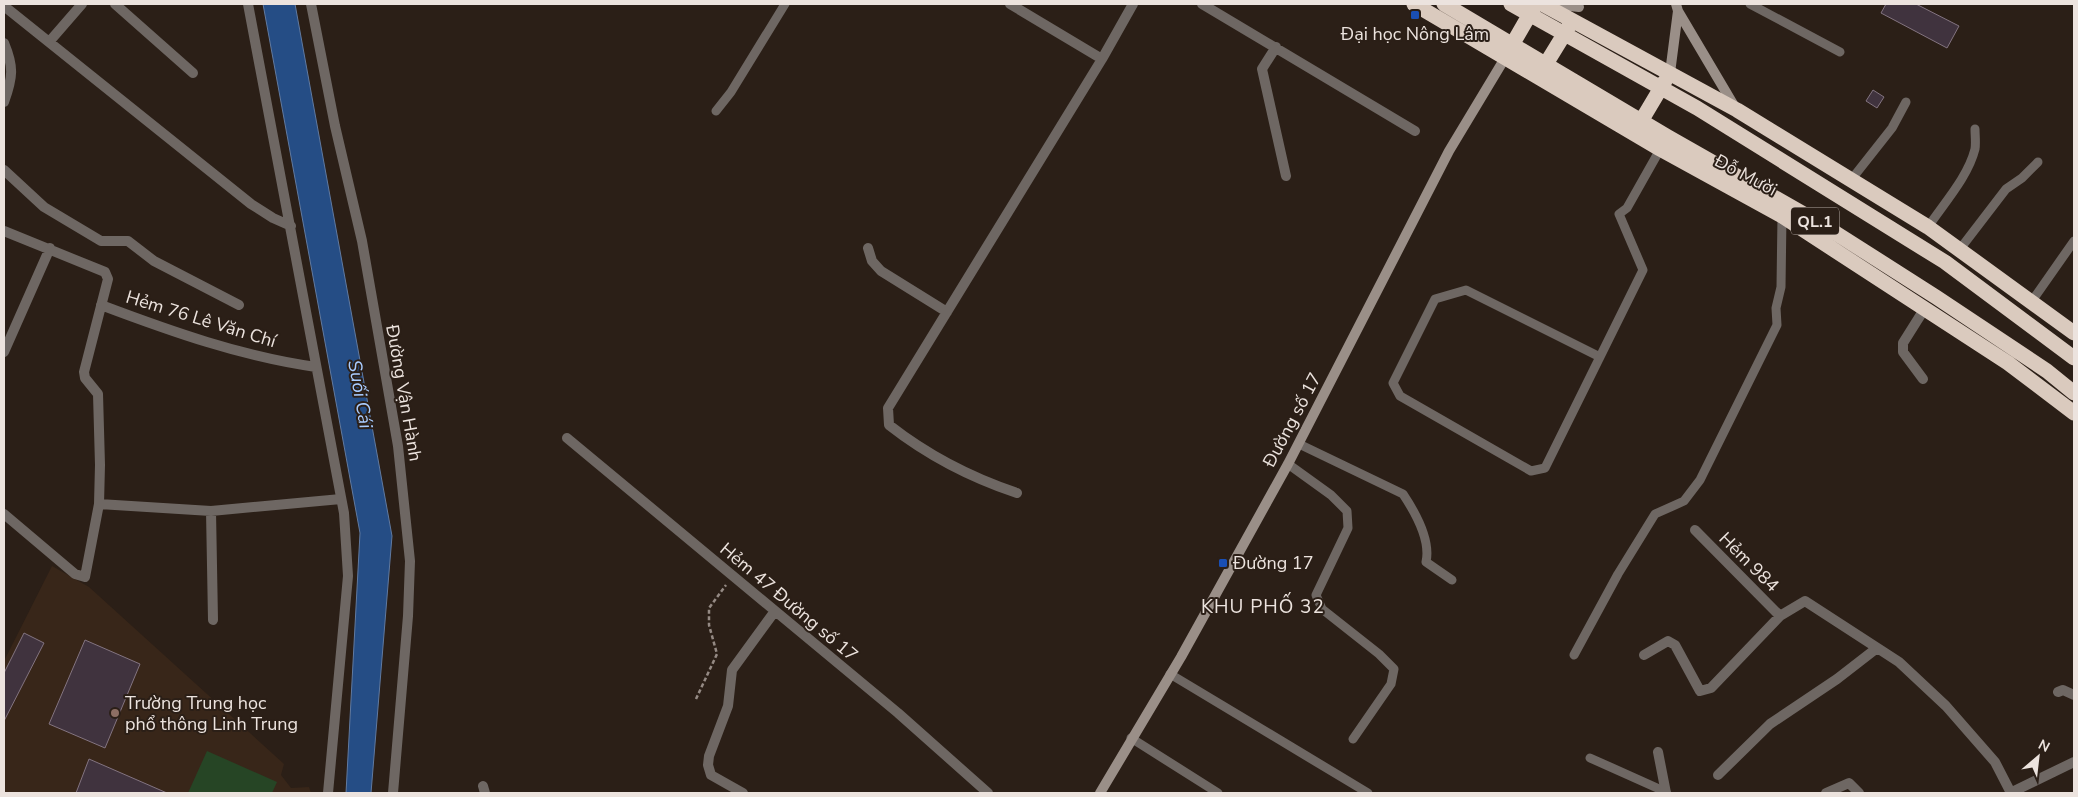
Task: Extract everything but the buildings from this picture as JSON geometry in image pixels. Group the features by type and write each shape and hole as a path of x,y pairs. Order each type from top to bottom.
{"highway":[{"name":"Đỗ Mười","path":"1414,4 1538,78 1637,127"},
{"name":"Đỗ Mười","path":"1444,4 1546,64 1637,127 1782,216 1925,308 2008,363 2074,413"},
{"name":"Đỗ Mười","path":"1511,4 1533,9 1563,35 1697,108 1945,262 2074,358"},
{"path":"1542,4 1577,10 1670,73 1737,110 1928,227 2074,333"},
{"path":"1505,58 1533,9"},
{"path":"1538,78 1577,10"},
{"path":"1637,127 1670,73"},
{"name":"Đỗ Mười","path":"1664,143 1778,198 1928,292 2047,371 2074,393"}],"street":[{"path":"49,42 82,4"},
{"path":"115,4 193,73"},
{"path":"248,4 341,499 348,576 328,793"},
{"name":"Đường Vận Hành","path":"311,4 335,126 362,241 398,446 410,570 393,793"},
{"path":"1010,4 1102,59"},
{"path":"1017,493 991,485 912,443 889,425 888,408 1102,59 1133,4"},
{"path":"1202,4 1415,131"},
{"path":"1553,4 1577,10"},
{"path":"4,6 251,204 273,218 291,226"},
{"path":"1670,73 1677,7"},
{"path":"1677,7 1737,110"},
{"path":"4,43 12,61 12,80 4,102"},
{"path":"1276,48 1262,69 1286,176"},
{"name":"Đường số 17","path":"1100,793 1170,674 1300,444 1449,151 1505,58"},
{"path":"4,170 44,207 101,241 128,241 154,261 239,305"},
{"name":"Hẻm 76 Lê Văn Chí","path":"4,231 50,248 105,272 108,279 101,305 167,330 244,352 316,367"},
{"path":"4,352 50,248"},
{"path":"868,248 872,261 881,271 947,312"},
{"path":"4,514 75,574 85,577 99,504 100,465 98,394 96,388 85,378 84,372 101,305"},
{"path":"1923,379 1903,352 1902,343 1925,308"},
{"name":"Hẻm 47 Đường số 17","path":"567,438 898,713 988,793"},
{"path":"99,504 211,511 341,499"},
{"path":"211,511 213,620"},
{"name":"Hẻm 984","path":"1695,530 1780,616"},
{"path":"1644,655 1668,641 1675,645 1700,691 1711,688 1780,616 1805,600 1898,662 1946,706 1996,762 2010,793 2030,789 2074,762"},
{"path":"743,793 711,775 708,756 728,706 732,670 775,611"},
{"path":"1718,775 1770,724 1837,679 1877,648"},
{"path":"2058,692 2063,690 2074,695"},
{"path":"1658,752 1666,793"},
{"path":"1826,793 1849,784 1859,793"}],"lane":[{"path":"716,111 731,92 785,4"},
{"path":"1750,4 1840,52"},
{"path":"1851,180 1892,128 1906,102"},
{"path":"1928,227 1957,185 1969,162 1975,148 1975,129"},
{"path":"1600,357 1466,290 1436,299 1393,383 1400,396 1531,471 1545,468 1600,357 1643,270 1620,214 1627,208 1664,143"},
{"path":"1960,249 2006,188 2022,178 2038,162"},
{"path":"1574,655 1618,574 1655,514 1684,501 1700,480 1777,325 1776,308 1781,287 1782,216"},
{"path":"2032,301 2074,241"},
{"path":"1300,444 1403,494 1414,510 1429,551 1426,562 1452,580"},
{"path":"1288,464 1331,495 1347,511 1348,528 1316,595 1322,609 1379,654 1394,669 1391,684 1353,739"},
{"path":"1170,674 1368,793"},
{"path":"1131,738 1218,793"},
{"path":"1590,758 1666,793"}],"path":[{"path":"696,699 717,654 709,625 709,608 733,576"}],"shaded area":[{"name":"Trường Trung học phổ thông Linh Trung","path":"52,566 89,587 284,764 281,775 291,788 309,787 311,793 4,793 4,661"}],"green space":[{"path":"207,751 277,782 272,793 188,793"}],"water":[{"name":"Suối Cái","path":"263,4 295,4 392,536 371,793 346,793 360,533"}],"place":[{"name":"Đại học Nông Lâm","path":"1415,15"},
{"name":"Đường 17","path":"1223,563"},
{"name":"Trường Trung học phổ thông Linh Trung","path":"115,713"}],"district":[{"name":"KHU PHỐ 32","path":"1263,606"}]}
